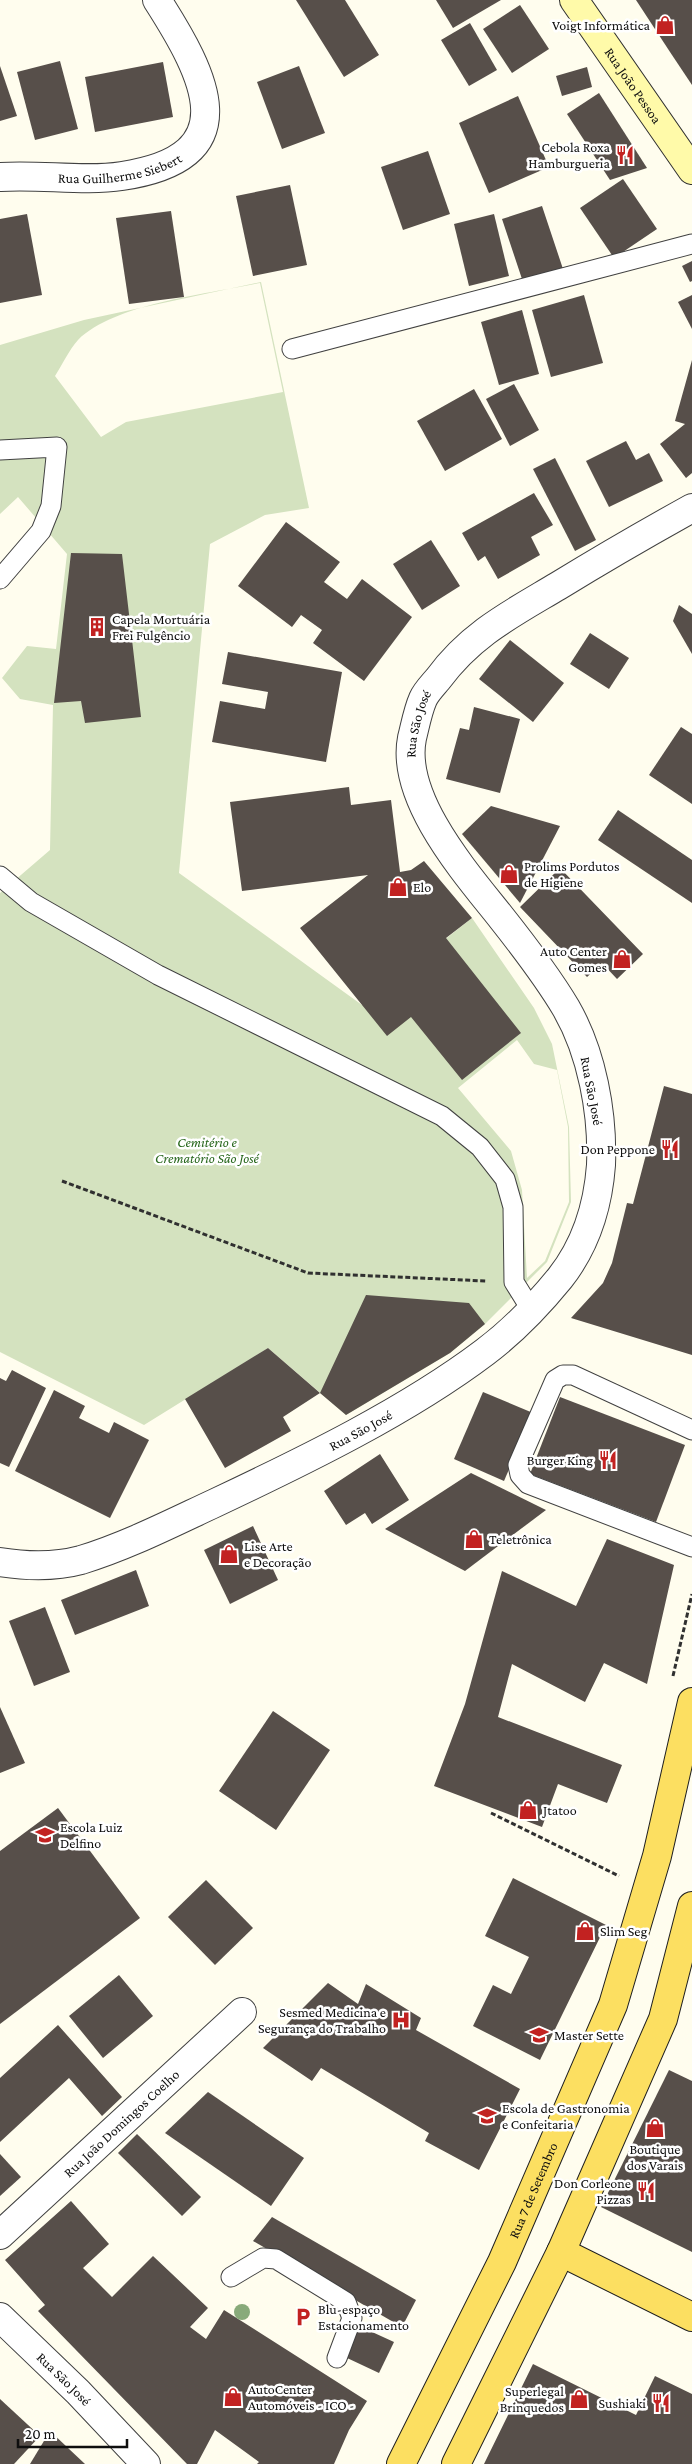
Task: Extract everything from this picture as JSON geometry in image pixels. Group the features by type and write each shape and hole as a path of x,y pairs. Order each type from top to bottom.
{"main road":[{"name":"Rua João Pessoa","path":"574,0 692,170"},
{"name":"Rua 7 de Setembro","path":"401,2464 502,2262 613,2005 657,1856 692,1702"},
{"path":"456,2464 561,2252 663,2019 692,1906"},
{"path":"561,2252 692,2317"}],"street":[{"name":"Rua Guilherme Siebert","path":"0,177 121,176 165,166 192,150 206,123 203,88 182,40 157,0"},
{"name":"Rua São José","path":"0,1562 24,1566 77,1561 149,1534 263,1480 380,1418 459,1371 490,1349 532,1311 563,1274 592,1225 601,1166 600,1116 589,1067 567,1009 505,923 448,850 425,809 412,766 411,742 423,699 452,660 480,633 615,551 692,508"},
{"name":"Rua João Domingos Coelho","path":"0,2235 242,2012"},
{"name":"Rua São José","path":"0,2317 78,2392 146,2464"}],"lane":[{"path":"292,349 692,244"},
{"path":"0,450 57,447 51,506 41,531 0,579"},
{"path":"0,876 31,902 158,975 442,1116 480,1147 505,1178 513,1207 514,1282 532,1311"},
{"path":"692,1430 573,1375 563,1375 555,1380 518,1465 520,1475 528,1484 692,1547"},
{"path":"231,2277 263,2258 276,2259 346,2302 352,2318 337,2358"}],"path":[{"path":"62,1181 308,1273 514,1282"},
{"path":"672,1680 692,1594"},
{"path":"491,1813 626,1879"}],"green space":[{"name":"Cemitério e Crematório São José","path":"261,282 309,508 265,515 210,544 179,873 362,1005 472,918 534,1008 552,1044 569,1127 571,1202 547,1262 485,1324 450,1353 346,1415 268,1348 144,1425 0,1352 0,893 50,850 53,705 20,699 2,678 27,646 56,649 67,554 18,497 0,514 0,345 84,320 146,307 115,317 95,327 78,340 55,376 101,437 126,422 283,392 260,283 228,289","holes":["517,1040 534,1064 557,1070 568,1127 569,1202 545,1261 527,1278 522,1190 511,1151 458,1088"]}],"building":[{"path":"296,0 345,0 379,55 344,77"},
{"path":"436,0 501,0 453,28"},
{"path":"636,0 692,0 692,85 670,52"},
{"path":"520,5 549,49 512,73 483,29"},
{"path":"470,23 497,70 469,86 441,40"},
{"path":"60,61 78,129 35,140 17,72"},
{"path":"163,62 173,117 95,132 85,77"},
{"path":"0,66 17,116 0,121"},
{"path":"299,66 325,133 282,149 257,82"},
{"path":"587,67 592,87 562,96 556,76"},
{"path":"599,93 647,168 610,180 567,114"},
{"path":"518,96 549,167 489,193 459,123"},
{"path":"428,151 450,214 403,230 381,167"},
{"path":"623,179 657,229 614,258 580,208"},
{"path":"290,185 307,265 253,276 236,196"},
{"path":"542,206 564,272 524,285 502,219"},
{"path":"171,211 184,297 129,304 116,218"},
{"path":"27,214 42,295 0,303 0,219"},
{"path":"494,214 509,276 469,286 454,224"},
{"path":"692,261 692,281 690,282 682,266"},
{"path":"584,295 603,363 551,377 532,310"},
{"path":"692,295 692,329 678,302"},
{"path":"522,310 539,374 499,385 481,322"},
{"path":"692,360 692,473 686,478 660,444 685,424 675,421"},
{"path":"514,384 539,430 510,446 486,399"},
{"path":"474,389 502,439 445,471 417,421"},
{"path":"626,441 636,460 649,453 663,481 609,507 586,461"},
{"path":"555,458 596,540 575,551 533,469"},
{"path":"534,493 553,525 531,537 540,555 498,579 485,556 478,561 462,533"},
{"path":"286,522 340,562 324,582 347,599 362,579 412,617 364,681 313,643 322,630 301,615 292,627 238,586"},
{"path":"431,540 460,586 422,610 393,564"},
{"name":"Capela Mortuária Frei Fulgêncio","path":"71,553 122,554 141,717 85,723 81,701 54,703"},
{"path":"679,605 692,614 692,654 673,621"},
{"path":"590,633 629,658 609,689 570,664"},
{"path":"510,640 564,683 533,722 479,679"},
{"path":"228,652 342,672 326,762 212,742 220,701 265,709 268,692 222,684"},
{"path":"474,707 520,719 500,793 446,779 460,728 469,730"},
{"path":"681,727 692,734 692,804 649,775"},
{"path":"349,787 351,805 391,800 400,872 411,870 424,861 472,918 446,938 521,1033 462,1080 411,1017 387,1036 300,928 368,875 242,891 230,802"},
{"path":"491,806 560,826 520,903 462,834"},
{"path":"618,810 692,860 692,903 598,840"},
{"path":"560,868 643,954 617,979 602,963 587,977 520,907"},
{"path":"664,1086 692,1094 692,1355 571,1318 603,1283 612,1263 627,1203 633,1204"},
{"path":"366,1295 469,1303 485,1324 450,1353 346,1415 320,1393"},
{"path":"268,1348 320,1393 283,1417 291,1431 225,1468 185,1399"},
{"path":"12,1370 46,1388 9,1467 0,1463 0,1378 6,1381"},
{"path":"54,1390 85,1406 79,1418 109,1433 114,1422 149,1440 110,1518 15,1471"},
{"path":"483,1392 533,1413 504,1481 454,1459"},
{"name":"Burger King","path":"560,1397 685,1445 656,1522 530,1474"},
{"path":"380,1454 409,1500 372,1524 365,1513 346,1525 324,1491"},
{"path":"471,1473 546,1510 465,1571 385,1529"},
{"path":"253,1526 278,1580 230,1604 204,1550"},
{"path":"607,1539 674,1565 647,1684 604,1663 585,1702 512,1664 498,1717 622,1765 607,1803 558,1784 542,1827 434,1786 465,1704 502,1571 576,1606"},
{"path":"136,1570 149,1606 75,1635 61,1600"},
{"path":"45,1607 70,1672 34,1686 9,1621"},
{"path":"0,1707 25,1763 0,1773"},
{"path":"273,1711 330,1750 276,1830 219,1791"},
{"name":"Escola Luiz Delfino","path":"58,1808 140,1918 0,2024 0,1851"},
{"path":"513,1878 606,1925 540,2060 473,2026 493,1985 511,1994 529,1957 485,1936"},
{"path":"206,1880 253,1928 215,1965 168,1917"},
{"path":"119,1975 153,2016 103,2058 69,2016"},
{"path":"328,1983 358,2004 366,1984 421,2018 416,2030 520,2089 479,2170 425,2141 429,2133 321,2068 312,2081 263,2048"},
{"path":"58,2025 122,2097 102,2116 69,2078 0,2142 0,2078"},
{"path":"669,2070 692,2081 692,2252 601,2207"},
{"path":"208,2092 304,2158 271,2206 165,2133"},
{"path":"137,2134 201,2197 182,2216 118,2153"},
{"path":"0,2154 21,2177 0,2196"},
{"path":"71,2201 109,2244 83,2268 112,2297 153,2256 208,2308 190,2327 206,2339 224,2310 367,2401 349,2430 334,2464 257,2464 259,2462 215,2430 197,2464 187,2464 38,2311 45,2305 5,2260"},
{"path":"272,2217 416,2300 402,2327 253,2241"},
{"path":"359,2326 394,2342 379,2373 345,2357"},
{"path":"533,2364 636,2415 655,2376 692,2394 692,2464 484,2464"},
{"path":"0,2399 40,2436 14,2464 0,2464"},
{"path":"50,2431 85,2464 30,2464"}],"place":[{"name":"Voigt Informática","path":"665,25"},
{"name":"Cebola Roxa Hamburgueria","path":"625,155"},
{"name":"Capela Mortuária Frei Fulgêncio","path":"97,627"},
{"name":"Prolims Pordutos de Higiene","path":"509,874"},
{"name":"Elo","path":"398,887"},
{"name":"Auto Center Gomes","path":"622,959"},
{"name":"Don Peppone","path":"670,1149"},
{"name":"Burger King","path":"608,1460"},
{"name":"Teletrônica","path":"474,1539"},
{"name":"Lise Arte e Decoração","path":"229,1554"},
{"name":"Jtatoo","path":"528,1810"},
{"name":"Escola Luiz Delfino","path":"45,1835"},
{"name":"Slim Seg","path":"585,1931"},
{"name":"Sesmed Medicina e Segurança do Trabalho","path":"401,2020"},
{"name":"Master Sette","path":"539,2035"},
{"name":"Escola de Gastronomia e Confeitaria","path":"487,2116"},
{"name":"Boutique dos Varais","path":"655,2128"},
{"name":"Don Corleone Pizzas","path":"646,2191"},
{"name":"Blu-espaço Estacionamento","path":"303,2317"},
{"name":"AutoCenter Automóveis - ICO -","path":"233,2397"},
{"name":"Superlegal Brinquedos","path":"579,2399"},
{"name":"Sushiaki","path":"661,2403"}]}
